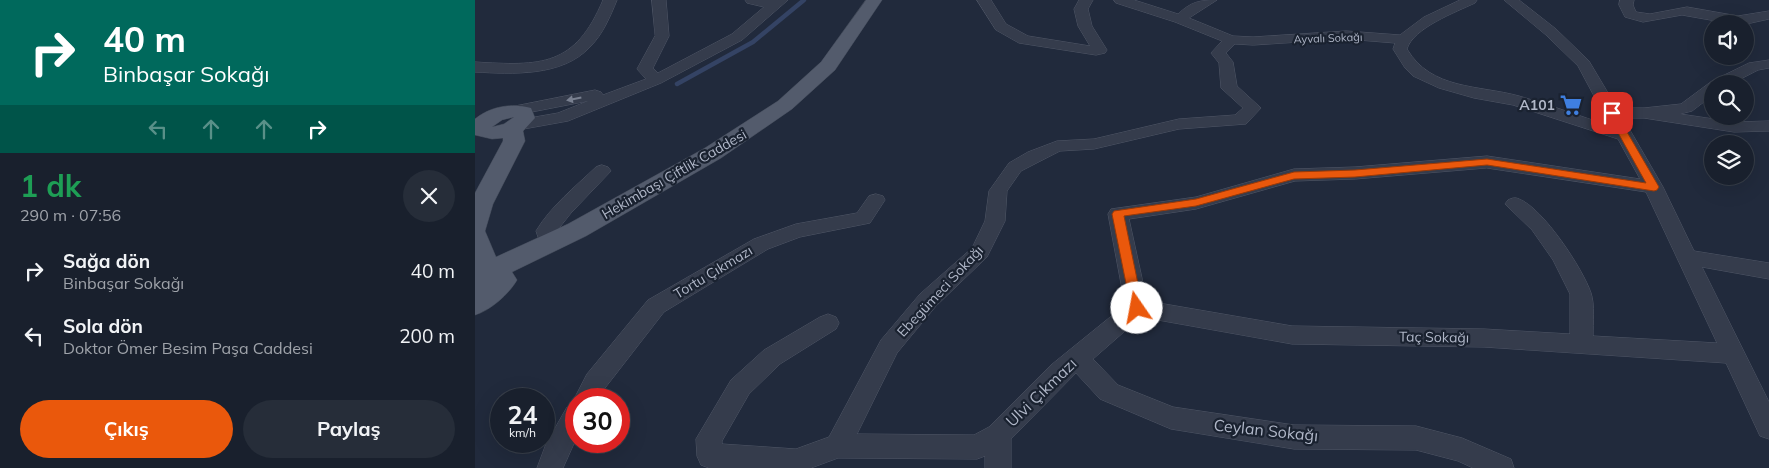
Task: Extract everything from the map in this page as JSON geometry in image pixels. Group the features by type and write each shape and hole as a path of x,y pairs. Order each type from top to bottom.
{"main road":[{"name":"Hekimbaşı Çiftlik Caddesi","path":"478,257 549,244 713,153 785,105 828,66 874,0"},
{"path":"475,302 481,204 514,141 495,124"},
{"path":"475,184 492,150 495,124"},
{"path":"475,302 549,244"}],"street":[{"path":"475,79 513,73 531,66 560,60 580,50 595,32 610,0"},
{"path":"656,80 645,69 661,36 659,0"},
{"path":"752,0 772,5"},
{"path":"984,0 1001,27 1024,40 1096,51 1100,50 1085,26 1081,10 1086,0"},
{"name":"Ayvalı Sokağı","path":"1121,0 1180,19 1231,40 1253,41 1346,35 1403,39"},
{"path":"1180,19 1190,10 1210,0"},
{"path":"1470,0 1429,20 1403,39 1400,49 1411,66 1440,84 1498,98 1515,100 1625,136"},
{"path":"1511,0 1551,32 1584,64 1654,187 1769,428"},
{"path":"1627,0 1626,5 1630,14 1641,19 1652,19 1682,11 1703,13 1739,21 1752,20 1769,15"},
{"path":"495,124 562,117 656,80 737,37 772,5"},
{"name":"Ebegümeci Sokağı","path":"838,446 889,347 928,300 980,252 995,221 998,191 1015,167 1057,146 1094,144 1179,124 1240,120 1253,108 1229,88 1226,62 1218,53 1231,40"},
{"path":"1735,75 1754,66 1769,64"},
{"path":"475,67 531,66"},
{"path":"1754,77 1769,78"},
{"path":"1612,113 1644,113 1686,108 1704,95"},
{"path":"1644,113 1734,128 1768,127"},
{"path":"1137,308 1118,214 1196,203 1294,175 1355,173 1487,162 1654,187"},
{"path":"549,244 546,232 563,208 602,171"},
{"name":"Tortu Çıkmazı","path":"592,388 656,306 761,244 797,231 863,218 876,200"},
{"path":"1515,204 1539,226 1562,257 1581,294 1582,344"},
{"path":"1687,257 1769,272"},
{"name":"Ulvi Çıkmazı","path":"838,446 977,447 998,435 1060,372 1137,308"},
{"name":"Taç Sokağı","path":"1137,308 1292,335 1484,338 1733,354"},
{"path":"829,323 772,357 740,387 709,439 709,456 796,461 838,446"},
{"name":"Ceylan Sokağı","path":"1077,358 1109,392 1171,418 1294,437 1416,438 1462,450 1501,468"},
{"path":"1744,376 1769,388"},
{"path":"550,468 555,453 565,435"},
{"path":"998,435 998,468"}],"waterway":[{"path":"677,84 753,42 804,0"}],"place":[{"name":"A101","path":"1571,105"}],"route":[{"path":"1137,308 1118,214 1196,203 1294,175 1355,173 1487,162 1654,187 1612,113"}]}
